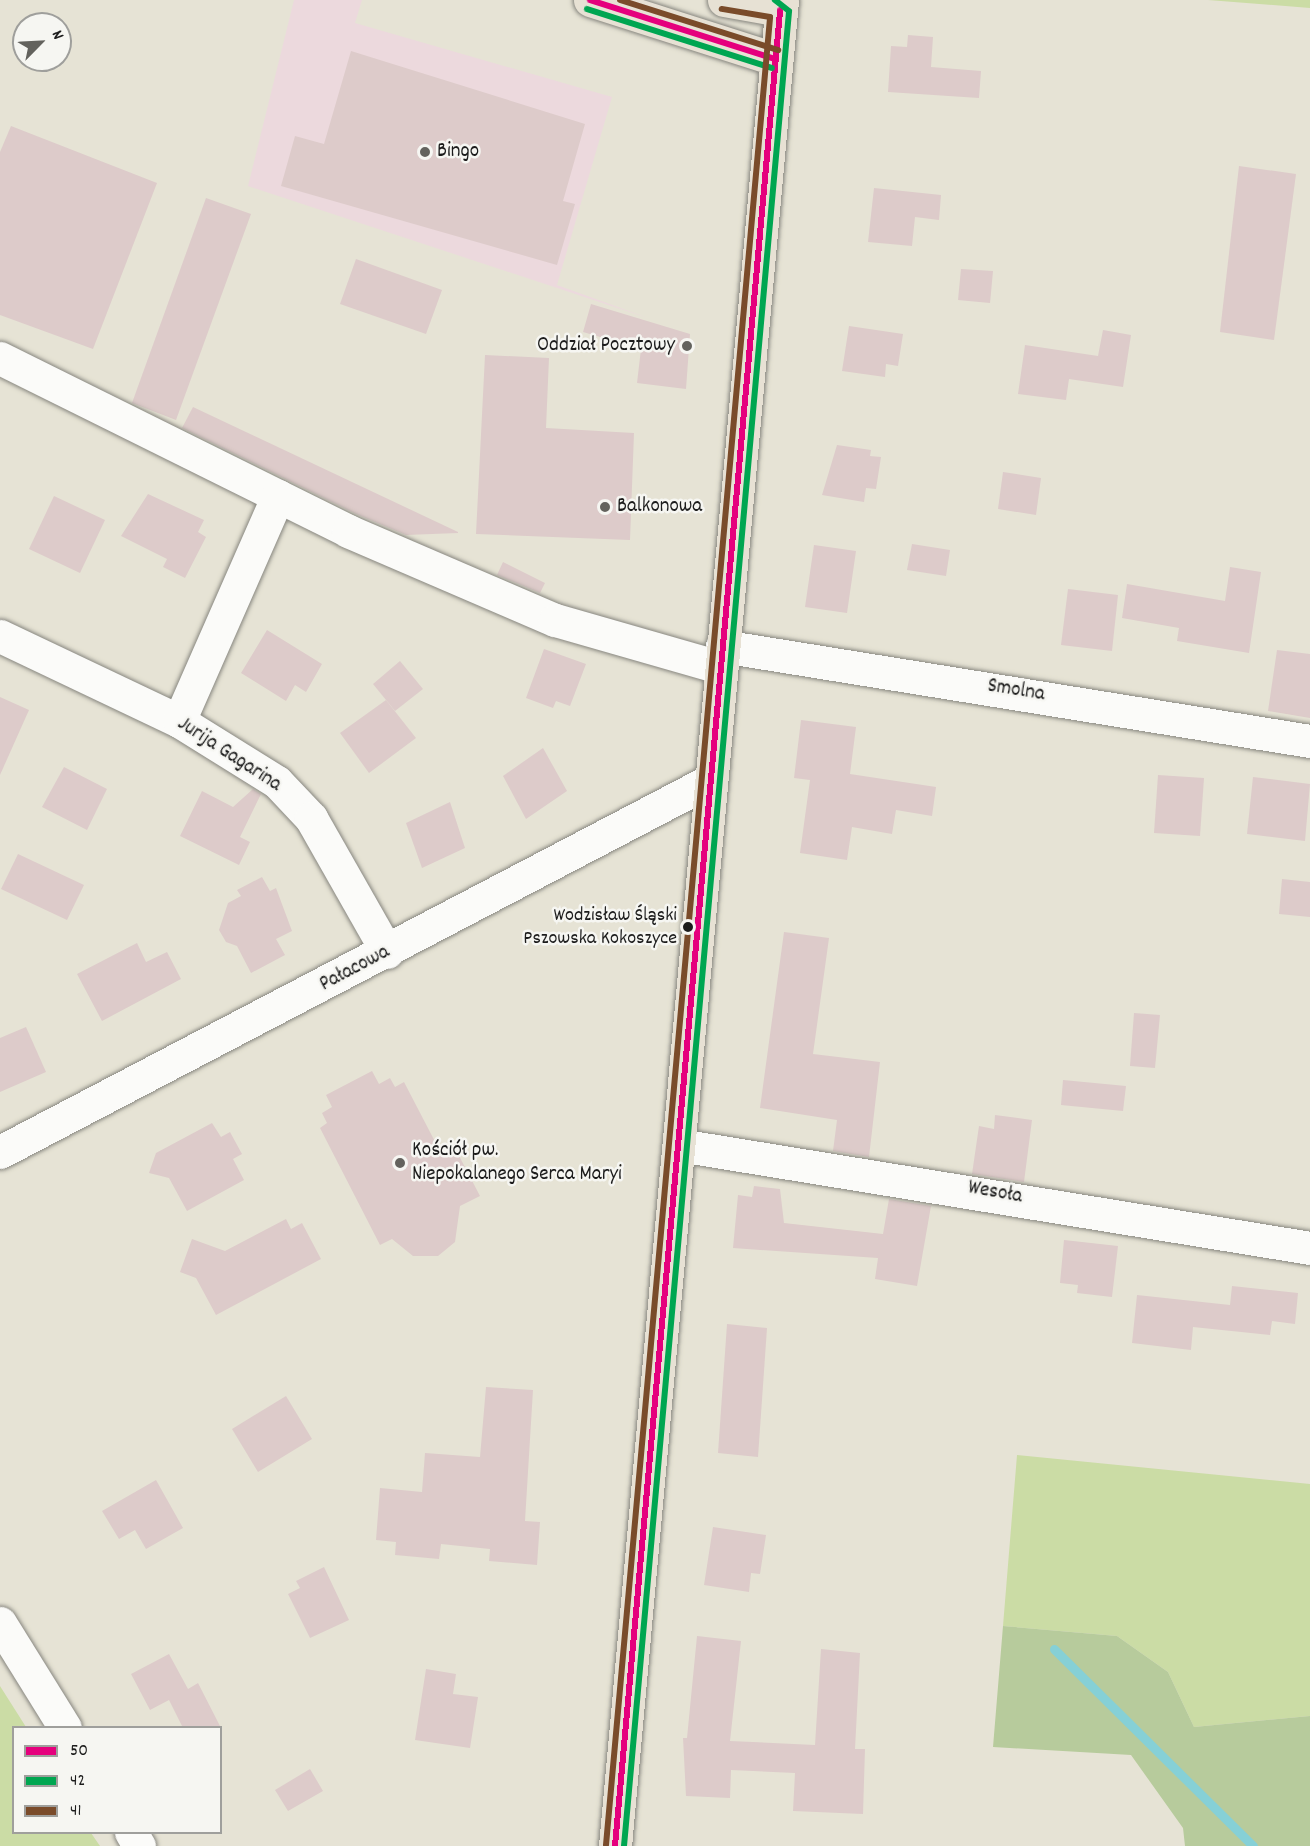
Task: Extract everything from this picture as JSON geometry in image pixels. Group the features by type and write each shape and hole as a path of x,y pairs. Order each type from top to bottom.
{"main road":[{"path":"590,0 775,59"},
{"path":"615,1846 679,1145 720,657 781,5 724,0"}],"street":[{"name":"Smolna","path":"0,358 278,496 555,620 720,657 1310,741"},
{"path":"179,721 278,496"},
{"name":"Jurija Gagarina","path":"0,636 179,721 277,782 311,818 387,952"},
{"name":"Pałacowa","path":"0,1152 387,952 709,781"},
{"name":"Wesoła","path":"679,1145 1310,1248"},
{"path":"0,1623 64,1726"}],"shaded area":[{"name":"Bingo","path":"294,0 362,0 355,23 612,97 557,285 648,318 248,186"}],"green space":[{"path":"1208,0 1310,0 1310,8"},
{"path":"1017,1455 1310,1484 1310,1716 1194,1727 1168,1672 1117,1636 1003,1626"},
{"path":"1003,1626 1117,1636 1168,1672 1194,1727 1310,1716 1310,1846 1185,1846 1183,1828 1131,1755 993,1747"},
{"path":"0,1686 25,1726 12,1726 12,1834 92,1834 100,1846 0,1846"}],"building":[{"path":"908,35 933,37 931,67 981,71 979,98 888,92 891,46 907,47"},
{"name":"Bingo","path":"351,51 585,124 563,201 575,204 557,265 281,186 295,136 324,144"},
{"path":"11,126 157,183 93,349 0,315 0,152"},
{"path":"1239,166 1296,174 1274,340 1220,332"},
{"path":"874,188 941,195 939,220 915,217 912,246 868,242"},
{"path":"206,198 251,214 176,420 132,403"},
{"path":"356,259 442,290 426,334 340,304"},
{"path":"961,269 993,271 990,303 958,300"},
{"path":"591,304 690,334 686,389 637,383 641,349 583,332"},
{"path":"849,326 903,334 898,366 886,364 885,377 842,371"},
{"path":"1103,330 1131,335 1123,387 1069,379 1066,400 1018,394 1025,345 1098,356"},
{"path":"485,355 549,358 546,428 634,433 630,540 476,534"},
{"path":"193,407 458,533 406,535 356,514 182,428"},
{"path":"837,445 871,450 870,456 881,457 876,489 866,488 864,502 822,495"},
{"path":"1003,472 1041,478 1036,515 998,509"},
{"path":"148,494 204,520 198,532 206,537 185,578 163,567 167,559 121,536"},
{"path":"54,496 105,520 80,573 29,549"},
{"path":"912,544 950,550 946,576 907,570"},
{"path":"814,545 856,551 847,613 805,607"},
{"path":"503,562 545,583 540,593 497,575"},
{"path":"1230,567 1261,572 1249,653 1177,641 1179,628 1122,618 1127,584 1225,601"},
{"path":"1068,589 1118,595 1112,651 1061,645"},
{"path":"267,630 322,664 306,692 295,685 286,701 241,673"},
{"path":"544,649 586,664 570,706 556,701 553,708 526,698"},
{"path":"1277,650 1310,654 1310,718 1268,711"},
{"path":"400,661 423,689 395,711 373,684"},
{"path":"0,697 29,710 0,775"},
{"path":"386,700 416,738 369,773 340,733"},
{"path":"801,720 856,727 850,774 936,787 932,816 896,810 892,834 852,827 847,860 800,853 810,780 794,778"},
{"path":"543,748 567,791 526,819 503,776"},
{"path":"64,767 107,789 87,830 42,807"},
{"path":"1158,775 1204,778 1200,836 1154,833"},
{"path":"1253,777 1310,784 1305,841 1247,834"},
{"path":"253,789 261,794 240,837 250,842 239,865 180,836 202,791 233,807"},
{"path":"450,802 465,848 422,868 406,823"},
{"path":"18,854 84,885 67,920 1,889"},
{"path":"262,877 270,891 276,888 292,931 276,939 285,955 251,973 237,946 226,942 219,930 228,903 241,896 237,890"},
{"path":"1282,879 1310,882 1310,917 1279,914"},
{"path":"784,932 829,938 813,1054 880,1062 869,1157 833,1151 837,1120 760,1108"},
{"path":"137,943 146,962 167,952 181,979 102,1021 77,974"},
{"path":"1134,1013 1160,1015 1155,1068 1130,1066"},
{"path":"26,1027 46,1072 0,1092 0,1038"},
{"name":"Kościół pw. Niepokalanego Serca Maryi","path":"372,1071 379,1084 390,1078 395,1087 404,1082 443,1157 456,1150 480,1196 460,1206 455,1242 438,1256 413,1256 392,1239 380,1245 320,1128 327,1123 322,1113 332,1107 326,1095"},
{"path":"1063,1080 1126,1086 1123,1111 1061,1105"},
{"path":"995,1115 1032,1120 1024,1182 972,1174 979,1126 994,1129"},
{"path":"212,1123 221,1137 230,1132 242,1154 233,1159 244,1180 187,1211 169,1178 149,1173 156,1153"},
{"path":"754,1186 780,1189 784,1223 883,1234 889,1199 931,1206 917,1286 875,1279 878,1258 733,1248 738,1195 752,1197"},
{"path":"286,1219 291,1229 302,1223 321,1259 216,1315 196,1278 180,1272 192,1239 225,1251"},
{"path":"1064,1240 1118,1246 1112,1297 1077,1293 1078,1285 1060,1283"},
{"path":"1232,1286 1298,1293 1295,1324 1272,1321 1270,1335 1193,1327 1191,1350 1132,1343 1137,1295 1230,1305"},
{"path":"727,1324 767,1328 758,1457 718,1453"},
{"path":"486,1387 533,1390 525,1521 540,1522 537,1565 489,1561 490,1549 441,1544 439,1559 395,1555 396,1542 376,1540 380,1488 422,1492 425,1453 480,1457"},
{"path":"286,1396 312,1439 258,1472 232,1429"},
{"path":"156,1480 183,1528 146,1549 135,1530 119,1539 102,1511"},
{"path":"713,1527 766,1535 760,1574 751,1573 749,1592 704,1585"},
{"path":"324,1567 349,1620 310,1638 288,1594 300,1588 296,1581"},
{"path":"697,1636 741,1641 730,1741 815,1745 821,1649 860,1653 855,1749 865,1749 863,1814 793,1811 795,1773 731,1770 730,1798 686,1796 683,1738 687,1738"},
{"path":"169,1654 188,1689 198,1683 220,1726 182,1726 169,1700 150,1710 131,1674"},
{"path":"426,1669 456,1674 453,1694 478,1697 470,1748 415,1740"},
{"path":"310,1769 323,1791 288,1811 275,1790"}],"waterway":[{"path":"1054,1649 1253,1846"}],"transit line":[{"name":"50","path":"590,0 775,59"},
{"name":"41","path":"620,0 778,50"},
{"name":"42","path":"624,1846 789,11 775,0"},
{"name":"42","path":"587,9 772,68"},
{"name":"41","path":"606,1845 770,17 722,9"},
{"name":"50","path":"615,1846 780,10"}],"place":[{"name":"Bingo","path":"425,152"},
{"name":"Oddział Pocztowy","path":"687,346"},
{"name":"Balkonowa","path":"605,507"},
{"name":"Wodzisław Śląski Pszowska Kokoszyce","path":"688,927"},
{"name":"Kościół pw. Niepokalanego Serca Maryi","path":"400,1163"}]}
